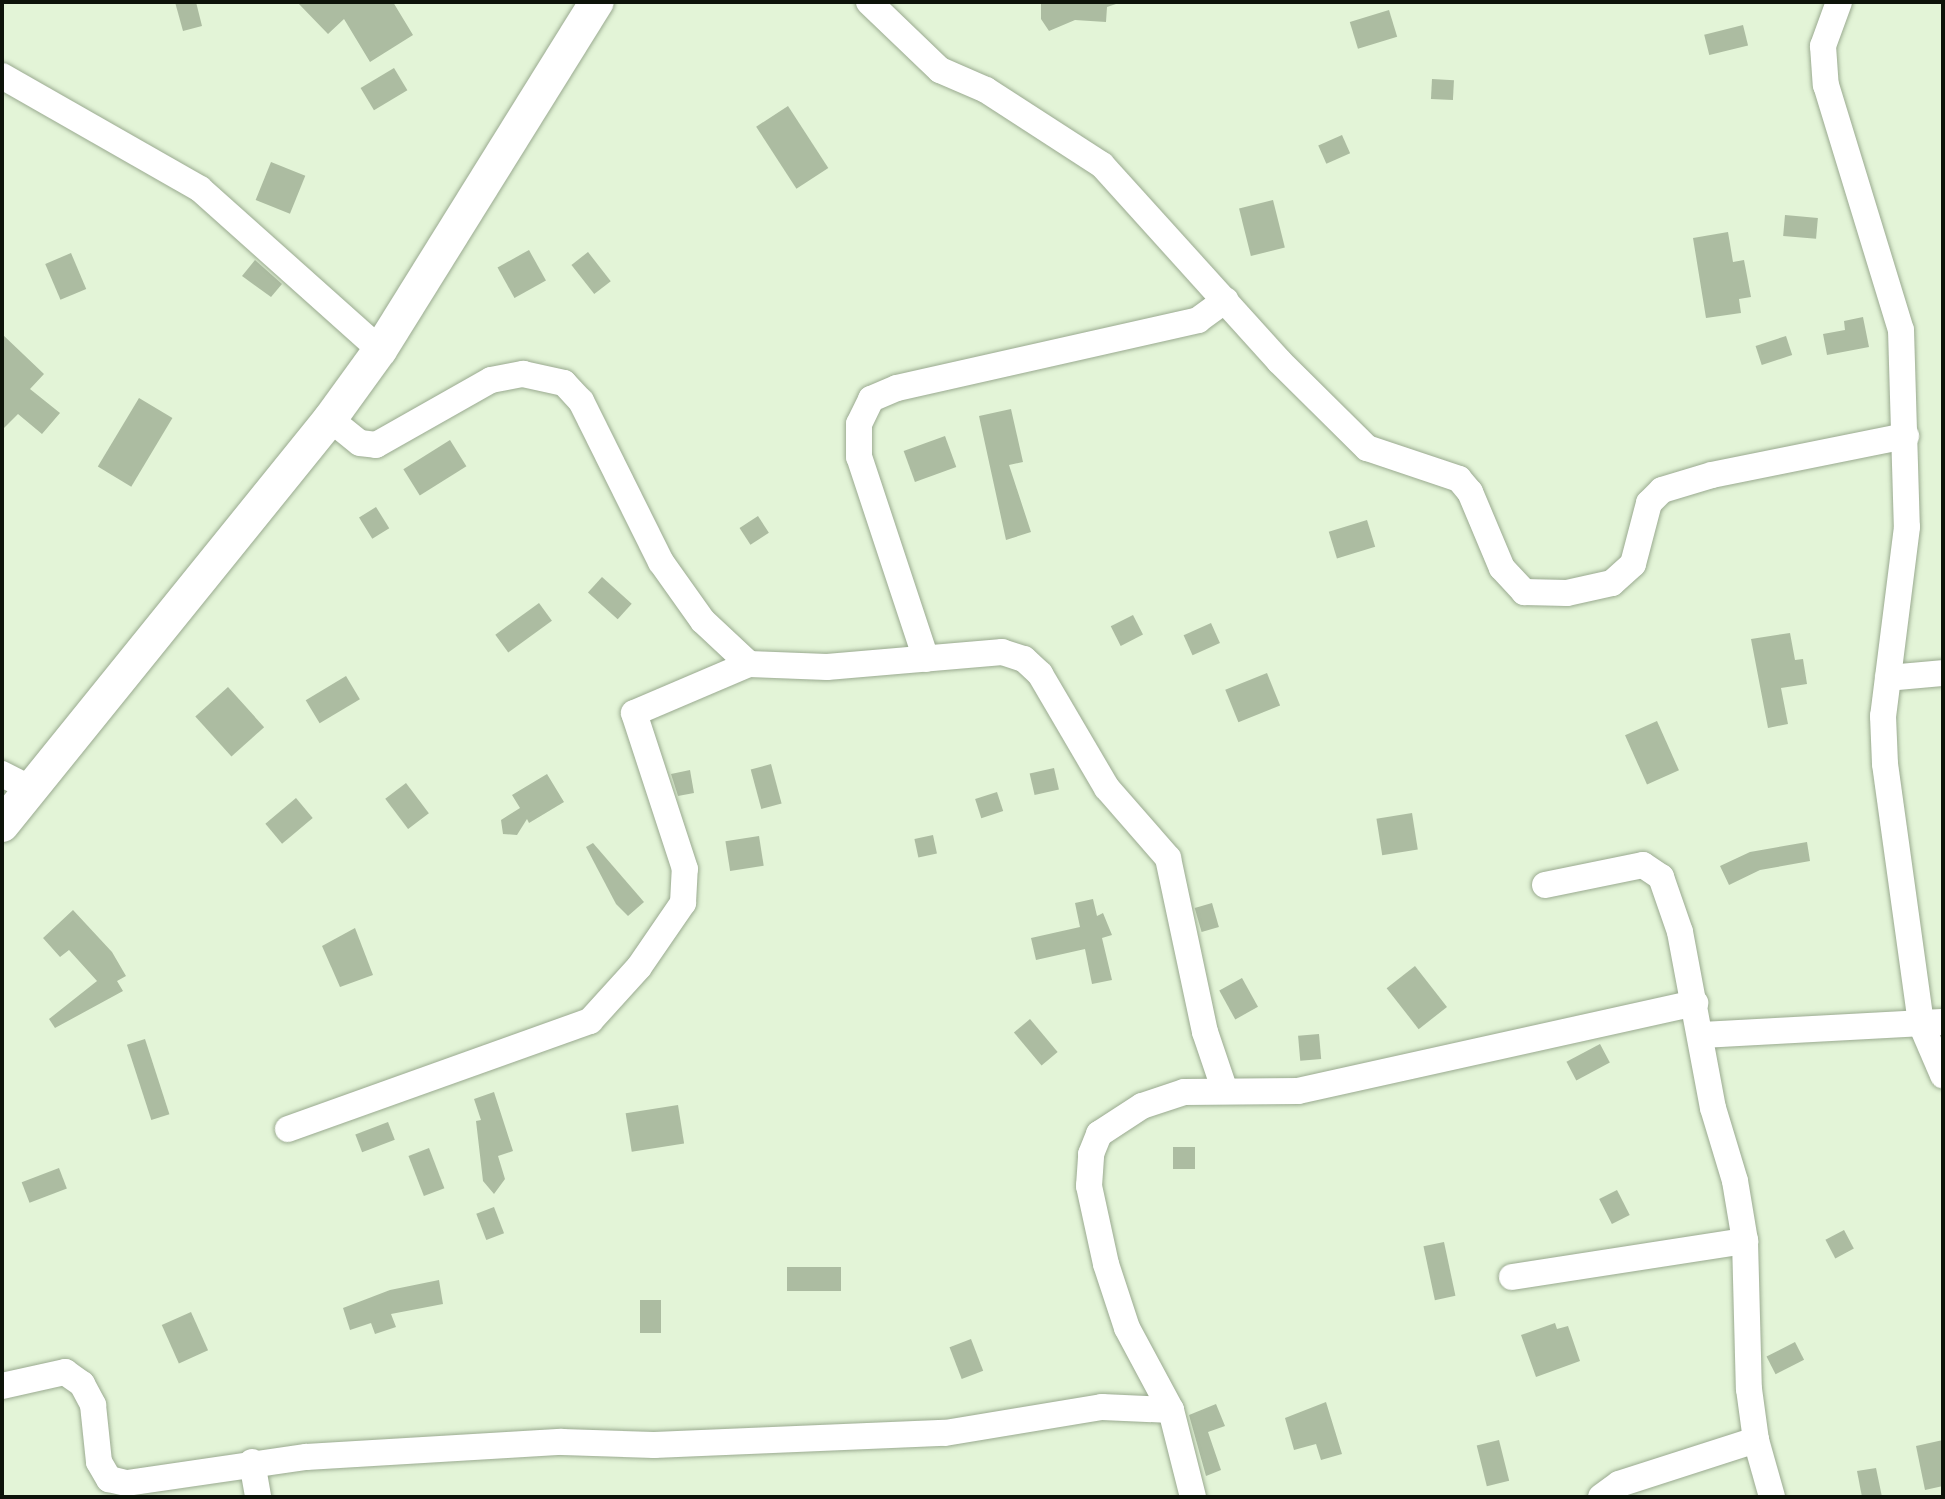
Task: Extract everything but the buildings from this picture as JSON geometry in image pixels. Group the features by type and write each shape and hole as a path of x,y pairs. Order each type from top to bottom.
{"street":[{"path":"2,825 16,781 330,419 380,350 597,2"},
{"path":"869,2 940,70 986,90 1102,165 1367,448 1459,479 1470,492 1502,568 1524,592 1541,595 1612,583 1633,564 1649,503 1662,490 1712,475 1906,436"},
{"path":"1839,2 1823,46 1826,85 1901,330 1907,527 1888,678 1885,764 1943,1075"},
{"path":"2,76 200,189 380,350"},
{"path":"926,659 859,457 859,424 871,399 897,388 1198,320 1226,300"},
{"path":"330,419 360,443 376,445 491,380 523,374 564,383 581,401 661,562 703,621 749,664"},
{"path":"288,1129 590,1021 639,967 683,903 685,869 634,713 749,664 813,668 1002,652 1024,659 1040,674 1107,788 1168,858 1205,1032 1225,1091"},
{"path":"1888,678 1943,673"},
{"path":"1545,885 1643,865 1652,868 1661,877 1680,932 1745,1241 1756,1440 1772,1497"},
{"path":"1193,1497 1171,1410 1115,1296 1089,1186 1091,1154 1099,1134 1142,1106 1184,1092 1298,1091 1695,1003"},
{"path":"1701,1035 1932,1023"},
{"path":"1512,1277 1745,1241"},
{"path":"2,1386 65,1372 82,1384 93,1405 99,1462 109,1479 127,1483 252,1462 531,1443 654,1445 945,1433 1102,1407 1171,1410"},
{"path":"1601,1497 1619,1484 1756,1440"},
{"path":"252,1462 258,1497"}]}
